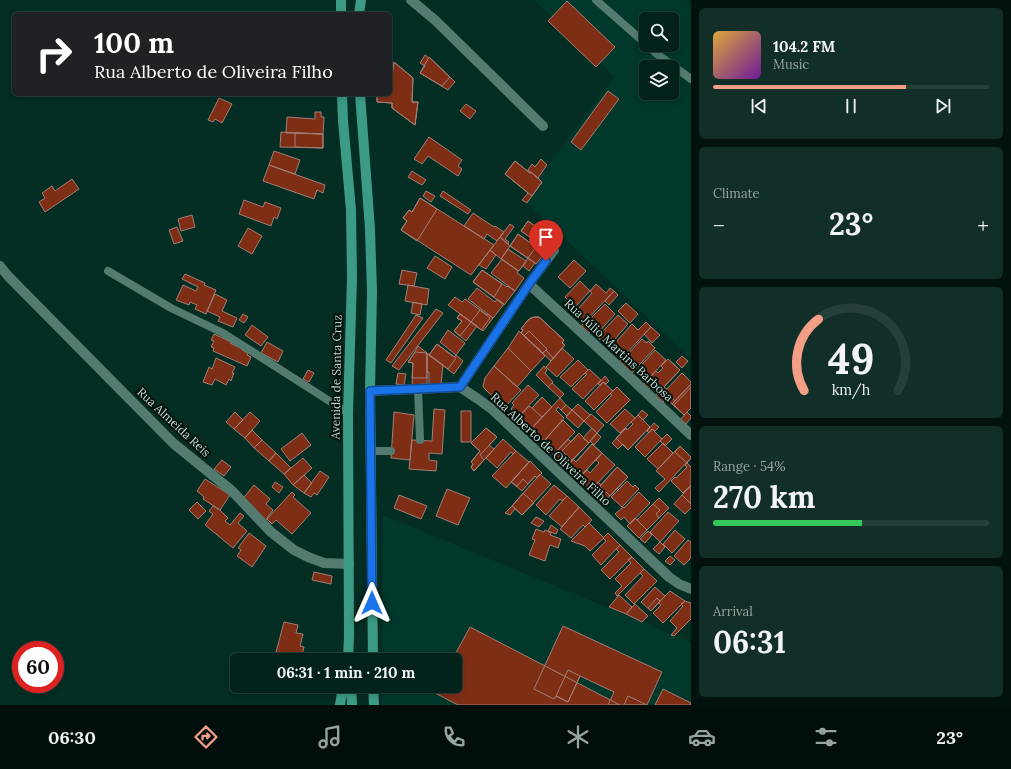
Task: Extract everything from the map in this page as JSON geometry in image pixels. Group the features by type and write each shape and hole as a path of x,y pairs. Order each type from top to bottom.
{"main road":[{"path":"341,0 341,12"},
{"path":"359,12 361,0"},
{"name":"Avenida de Santa Cruz","path":"342,96 351,210 352,278 348,413 348,653"},
{"path":"360,96 370,229 372,292 370,391 373,653"},
{"path":"340,705 342,693"},
{"path":"351,693 352,705"},
{"path":"373,693 374,704"}],"street":[{"path":"410,0 436,21 543,126"},
{"path":"370,391 460,387 529,284 554,250"},
{"name":"Rua Almeida Reis","path":"0,266 173,443 232,492 270,532 294,550 313,559 324,563 349,564"},
{"name":"Rua Júlio Martins Barbosa","path":"529,284 691,435"},
{"name":"Rua Alberto de Oliveira Filho","path":"460,387 493,410 669,577 678,584 691,589"}],"lane":[{"path":"596,0 639,37"},
{"path":"655,52 691,80"},
{"path":"108,271 171,308 223,333 348,413"},
{"path":"418,389 420,440"},
{"path":"371,451 391,451"}],"shaded area":[{"path":"534,0 685,0 691,6 691,359 523,199 614,77"},
{"path":"383,515 691,642 691,705 382,705 382,693 462,693 462,653 382,653"}],"building":[{"path":"567,1 615,47 596,67 548,21"},
{"path":"425,55 455,82 448,90 420,73 425,66 420,63"},
{"path":"429,57 450,77 442,86 420,73"},
{"path":"394,62 413,78 412,102 418,102 415,125 392,108 392,103 377,102 377,96 392,96"},
{"path":"394,62 413,78 412,102 418,102 415,125 392,108 392,103 377,102 377,96 392,96"},
{"path":"608,91 619,99 581,150 571,142"},
{"path":"219,98 232,104 222,123 215,119 213,122 208,120"},
{"path":"466,104 476,111 470,119 460,111"},
{"path":"315,112 321,112 321,117 324,117 323,134 286,133 287,117 315,119"},
{"path":"281,132 323,134 323,148 280,147"},
{"path":"295,133 323,134 323,148 295,147"},
{"path":"429,137 462,160 458,166 462,169 458,176 428,156 422,164 414,159"},
{"path":"274,151 300,160 295,174 269,165"},
{"path":"541,159 547,165 538,178 528,170 532,164 535,167"},
{"path":"515,161 542,182 527,203 522,200 528,193 505,174"},
{"path":"515,161 542,182 532,196 505,174"},
{"path":"269,165 325,185 323,193 317,190 314,199 263,181"},
{"path":"412,171 426,180 422,185 408,177"},
{"path":"72,179 79,189 45,212 39,202 45,198 42,193 52,186 55,191"},
{"path":"426,191 435,196 431,202 423,196"},
{"path":"443,191 471,210 468,214 440,196"},
{"path":"420,198 494,245 471,275 401,230 407,221 403,218 409,210 412,212"},
{"path":"420,198 437,209 417,241 401,230 407,221 403,218 409,210 412,212"},
{"path":"244,200 263,207 265,202 281,208 277,219 274,217 271,226 239,214"},
{"path":"473,213 504,232 497,241 487,234 484,239 464,226"},
{"path":"192,215 195,227 181,231 178,219"},
{"path":"528,221 546,234 548,230 554,235 545,248 521,231"},
{"path":"528,221 546,234 539,244 521,231"},
{"path":"510,224 514,227 505,239 509,242 508,244 500,237"},
{"path":"177,227 183,241 174,244 169,230"},
{"path":"248,228 262,236 252,254 238,246"},
{"path":"518,234 536,247 538,244 547,250 536,264 510,246"},
{"path":"518,234 536,247 528,258 510,246"},
{"path":"500,237 510,246 501,259 490,250"},
{"path":"508,249 526,261 519,271 501,259"},
{"path":"490,250 496,255 486,269 479,265"},
{"path":"435,256 452,267 445,279 427,268"},
{"path":"528,258 535,263 529,271 523,266"},
{"path":"502,259 518,271 517,273 524,278 515,291 491,273"},
{"path":"574,260 586,271 570,288 558,277"},
{"path":"402,270 417,273 414,286 399,284"},
{"path":"482,270 515,291 504,305 473,282"},
{"path":"482,270 502,284 494,297 473,282"},
{"path":"185,274 216,290 206,314 195,309 197,305 190,302 189,305 176,300 183,285 196,291 198,287 182,279"},
{"path":"580,281 590,291 575,307 565,297"},
{"path":"596,284 606,293 610,288 614,291 584,323 572,311 575,307 578,309 592,293 590,291"},
{"path":"408,285 429,289 427,305 405,301"},
{"path":"477,288 495,302 497,299 504,304 493,318 468,299"},
{"path":"614,291 618,295 609,305 605,301"},
{"path":"215,294 227,300 222,311 237,318 233,327 218,321 220,317 207,311"},
{"path":"455,297 462,302 465,299 493,318 483,331 448,305"},
{"path":"413,302 422,304 420,315 411,313"},
{"path":"626,303 638,314 630,323 618,311"},
{"path":"605,304 615,314 597,334 584,323"},
{"path":"436,309 443,313 399,370 392,366"},
{"path":"480,310 490,318 481,330 471,322"},
{"path":"243,314 248,317 244,323 239,320"},
{"path":"460,314 477,326 466,341 454,331 462,321 457,318"},
{"path":"460,314 471,322 460,336 454,331 462,321 457,318"},
{"path":"416,315 423,318 391,363 386,360"},
{"path":"618,315 628,324 608,347 595,335 601,330 603,331"},
{"path":"539,317 564,340 562,343 565,345 551,361 521,333 523,330 521,329 528,320"},
{"path":"539,317 564,340 562,343 565,345 553,358 546,350 543,353 521,333 523,330 521,329 528,320"},
{"path":"646,322 651,327 622,358 609,345 614,340 616,342 632,324 638,330"},
{"path":"584,323 592,330 589,333 581,326"},
{"path":"252,325 268,337 261,346 245,335"},
{"path":"651,327 660,335 652,343 644,334"},
{"path":"448,330 465,343 456,355 440,342"},
{"path":"519,331 545,356 531,371 508,348"},
{"path":"529,331 547,349 543,353 524,336"},
{"path":"214,334 231,342 230,343 248,353 247,355 251,357 247,366 213,351 214,348 211,347 214,341 211,340"},
{"path":"642,339 647,343 648,341 655,348 639,365 627,355"},
{"path":"267,342 283,351 278,362 261,353"},
{"path":"437,344 454,357 456,355 463,361 454,374 429,355"},
{"path":"437,344 456,358 448,369 429,355"},
{"path":"418,346 427,353 427,384 412,385 413,363 408,362"},
{"path":"508,348 531,371 517,387 494,366"},
{"path":"562,348 574,359 557,377 546,367"},
{"path":"655,350 666,360 649,378 638,369"},
{"path":"415,352 427,353 427,378 412,378 413,363 408,362"},
{"path":"427,353 443,365 441,385 429,385"},
{"path":"626,354 639,365 631,374 618,363"},
{"path":"682,356 688,361 682,368 676,362"},
{"path":"216,358 235,367 232,373 234,373 231,381 229,379 226,385 215,379 212,385 203,382 209,367 212,369"},
{"path":"668,359 680,370 661,390 654,383 648,390 643,385 656,371 658,373 663,368 661,366"},
{"path":"668,359 680,370 661,390 649,378 656,371 658,373 663,368 661,366"},
{"path":"578,360 588,370 571,387 560,377"},
{"path":"494,366 521,390 504,408 483,386 485,378"},
{"path":"544,366 547,370 545,373 553,382 548,387 536,375"},
{"path":"589,369 601,380 583,399 572,389 587,374 585,373"},
{"path":"308,370 314,373 309,382 303,379"},
{"path":"398,373 406,374 404,385 396,384"},
{"path":"682,373 691,382 691,384 675,401 665,391"},
{"path":"605,376 609,381 606,384 603,382 600,386 598,384"},
{"path":"603,382 613,391 594,410 585,401"},
{"path":"552,383 564,394 560,398 548,387"},
{"path":"691,384 691,408 684,415 672,404"},
{"path":"528,385 539,395 519,416 511,409 514,405 512,403"},
{"path":"617,387 630,400 607,423 596,412 612,395 610,394"},
{"path":"664,387 667,389 665,391 675,401 672,404 666,399 662,403 655,396"},
{"path":"691,387 691,408 684,415 674,405"},
{"path":"493,396 504,408 502,410 489,399"},
{"path":"542,397 552,407 531,429 518,418 529,406 532,408"},
{"path":"542,397 552,407 542,417 532,408"},
{"path":"560,398 566,405 561,410 558,407 556,410 564,418 544,441 531,429"},
{"path":"578,404 590,415 584,421 572,410"},
{"path":"566,405 572,410 567,416 561,410"},
{"path":"434,409 445,410 442,454 429,453 429,460 437,461 436,471 409,469 412,440 432,441"},
{"path":"625,409 635,418 620,433 610,424"},
{"path":"572,410 584,421 578,428 566,417"},
{"path":"642,410 648,415 643,420 638,415"},
{"path":"461,411 471,411 471,442 461,442"},
{"path":"235,412 243,420 234,429 226,422"},
{"path":"250,412 260,421 245,438 234,429"},
{"path":"394,412 414,415 410,460 391,458"},
{"path":"687,412 691,418 685,425 680,420"},
{"path":"591,414 604,425 597,433 584,421"},
{"path":"638,415 650,427 628,450 623,444 618,449 612,443 626,428 627,430 633,424 631,422"},
{"path":"638,415 650,427 628,450 616,438 626,428 627,430 633,424 631,422"},
{"path":"563,420 575,432 553,455 541,444"},
{"path":"654,423 659,427 655,431 652,429 649,433 647,431"},
{"path":"486,428 497,437 489,445 494,449 474,471 471,467 473,464 471,462 480,451 471,443"},
{"path":"486,428 497,437 480,455 484,460 474,471 471,467 473,464 471,462 480,451 471,443"},
{"path":"592,428 597,433 589,443 583,438"},
{"path":"652,429 662,439 645,457 635,447"},
{"path":"252,430 262,440 254,448 245,438"},
{"path":"302,433 311,445 290,461 281,449"},
{"path":"579,433 589,443 569,464 563,458 560,462 553,455 568,439 571,442"},
{"path":"579,433 589,443 572,460 562,451"},
{"path":"597,433 601,437 594,445 590,441"},
{"path":"667,434 672,439 665,446 660,441"},
{"path":"503,439 516,451 513,454 511,452 497,468 486,458"},
{"path":"262,440 276,453 269,461 254,448"},
{"path":"663,443 673,453 658,469 647,459"},
{"path":"592,444 602,453 580,477 568,465 573,459 576,462"},
{"path":"592,444 602,453 578,479 566,468 573,459 576,462"},
{"path":"680,446 691,457 687,463 675,452"},
{"path":"680,446 691,458 659,492 655,488 665,479 656,471"},
{"path":"516,451 529,462 506,488 492,476"},
{"path":"276,453 291,468 284,474 269,461"},
{"path":"602,453 615,465 590,491 578,479 587,470 590,473 599,463 596,460"},
{"path":"303,458 312,468 293,485 284,474"},
{"path":"222,460 231,467 224,476 214,469"},
{"path":"530,461 542,473 537,478 535,476 528,484 523,479 517,486 511,482"},
{"path":"530,461 542,473 537,478 535,476 522,491 511,482"},
{"path":"687,463 691,467 691,485 683,493 671,481 687,467 685,465"},
{"path":"617,467 628,477 603,503 590,491 598,482 601,485"},
{"path":"617,467 628,477 610,496 600,486"},
{"path":"320,471 329,477 317,495 314,493 311,497 304,493"},
{"path":"540,474 551,484 522,515 512,506"},
{"path":"304,475 312,483 304,493 293,485"},
{"path":"205,479 230,495 220,510 203,499 204,497 197,491"},
{"path":"627,481 633,487 635,485 639,489 622,507 611,497"},
{"path":"275,482 283,487 279,493 272,487"},
{"path":"254,485 270,499 266,504 273,510 265,521 241,501"},
{"path":"554,485 567,496 562,501 560,499 546,515 536,505"},
{"path":"691,485 691,504 682,495"},
{"path":"691,485 691,508 685,514 674,504"},
{"path":"447,489 470,498 458,525 436,516"},
{"path":"292,492 295,495 293,497 311,513 292,534 276,520 272,524 267,519"},
{"path":"639,492 650,503 630,524 624,517 621,520 615,514 623,507 624,508"},
{"path":"523,493 534,503 522,515 512,506"},
{"path":"399,495 427,506 421,519 394,508"},
{"path":"567,496 579,507 562,527 549,516"},
{"path":"659,498 669,508 647,530 637,520"},
{"path":"197,502 206,511 198,519 189,510"},
{"path":"653,504 660,510 656,514 659,518 647,530 637,520"},
{"path":"213,506 220,510 228,518 225,521 230,525 240,513 244,516 238,523 247,531 233,548 205,525 213,514 209,511"},
{"path":"512,506 515,509 510,515 505,513"},
{"path":"579,507 592,520 585,527 583,525 571,538 560,529"},
{"path":"668,512 679,521 660,542 650,532"},
{"path":"536,517 544,521 539,527 531,523"},
{"path":"635,518 647,530 639,538 627,526"},
{"path":"589,523 604,538 590,551 585,546 571,541"},
{"path":"551,525 558,530 556,534 548,531"},
{"path":"536,529 544,532 545,530 551,533 550,535 561,539 558,548 550,545 545,561 529,555 535,540 532,539"},
{"path":"675,530 685,539 672,553 663,544"},
{"path":"648,531 652,535 645,543 640,539"},
{"path":"249,533 266,546 252,567 237,556 241,550 238,548"},
{"path":"608,533 620,545 601,565 592,555 606,541 603,538"},
{"path":"688,540 691,542 691,558 684,565 674,556"},
{"path":"660,542 665,547 659,554 653,549"},
{"path":"620,545 632,557 610,579 601,570 619,552 616,549"},
{"path":"670,556 675,560 670,565 665,561"},
{"path":"632,557 644,569 617,596 615,593 622,586 615,579 631,563 628,560"},
{"path":"644,569 657,581 634,604 625,595 643,576 640,573"},
{"path":"314,572 332,576 331,584 312,580"},
{"path":"655,587 665,596 651,611 641,602"},
{"path":"670,591 685,601 663,623 653,613 661,605 658,603"},
{"path":"619,595 632,607 626,614 609,607"},
{"path":"657,598 660,601 651,611 648,608"},
{"path":"685,601 691,603 691,619 674,636 671,635 677,628 670,621 683,606 681,604"},
{"path":"635,604 648,616 642,622 626,614"},
{"path":"284,622 298,625 296,633 303,634 300,646 304,647 303,653 276,653"},
{"path":"563,626 662,672 647,705 608,705 614,692 580,676 568,702 556,696 554,699 534,689"},
{"path":"470,627 620,705 458,705 435,693 462,693 462,653 456,653"},
{"path":"568,670 580,676 568,702 556,696"},
{"path":"663,689 691,703 691,705 655,705"},
{"path":"628,696 647,705 624,705"}],"route":[{"path":"372,603 370,391 460,387 546,261"}]}
